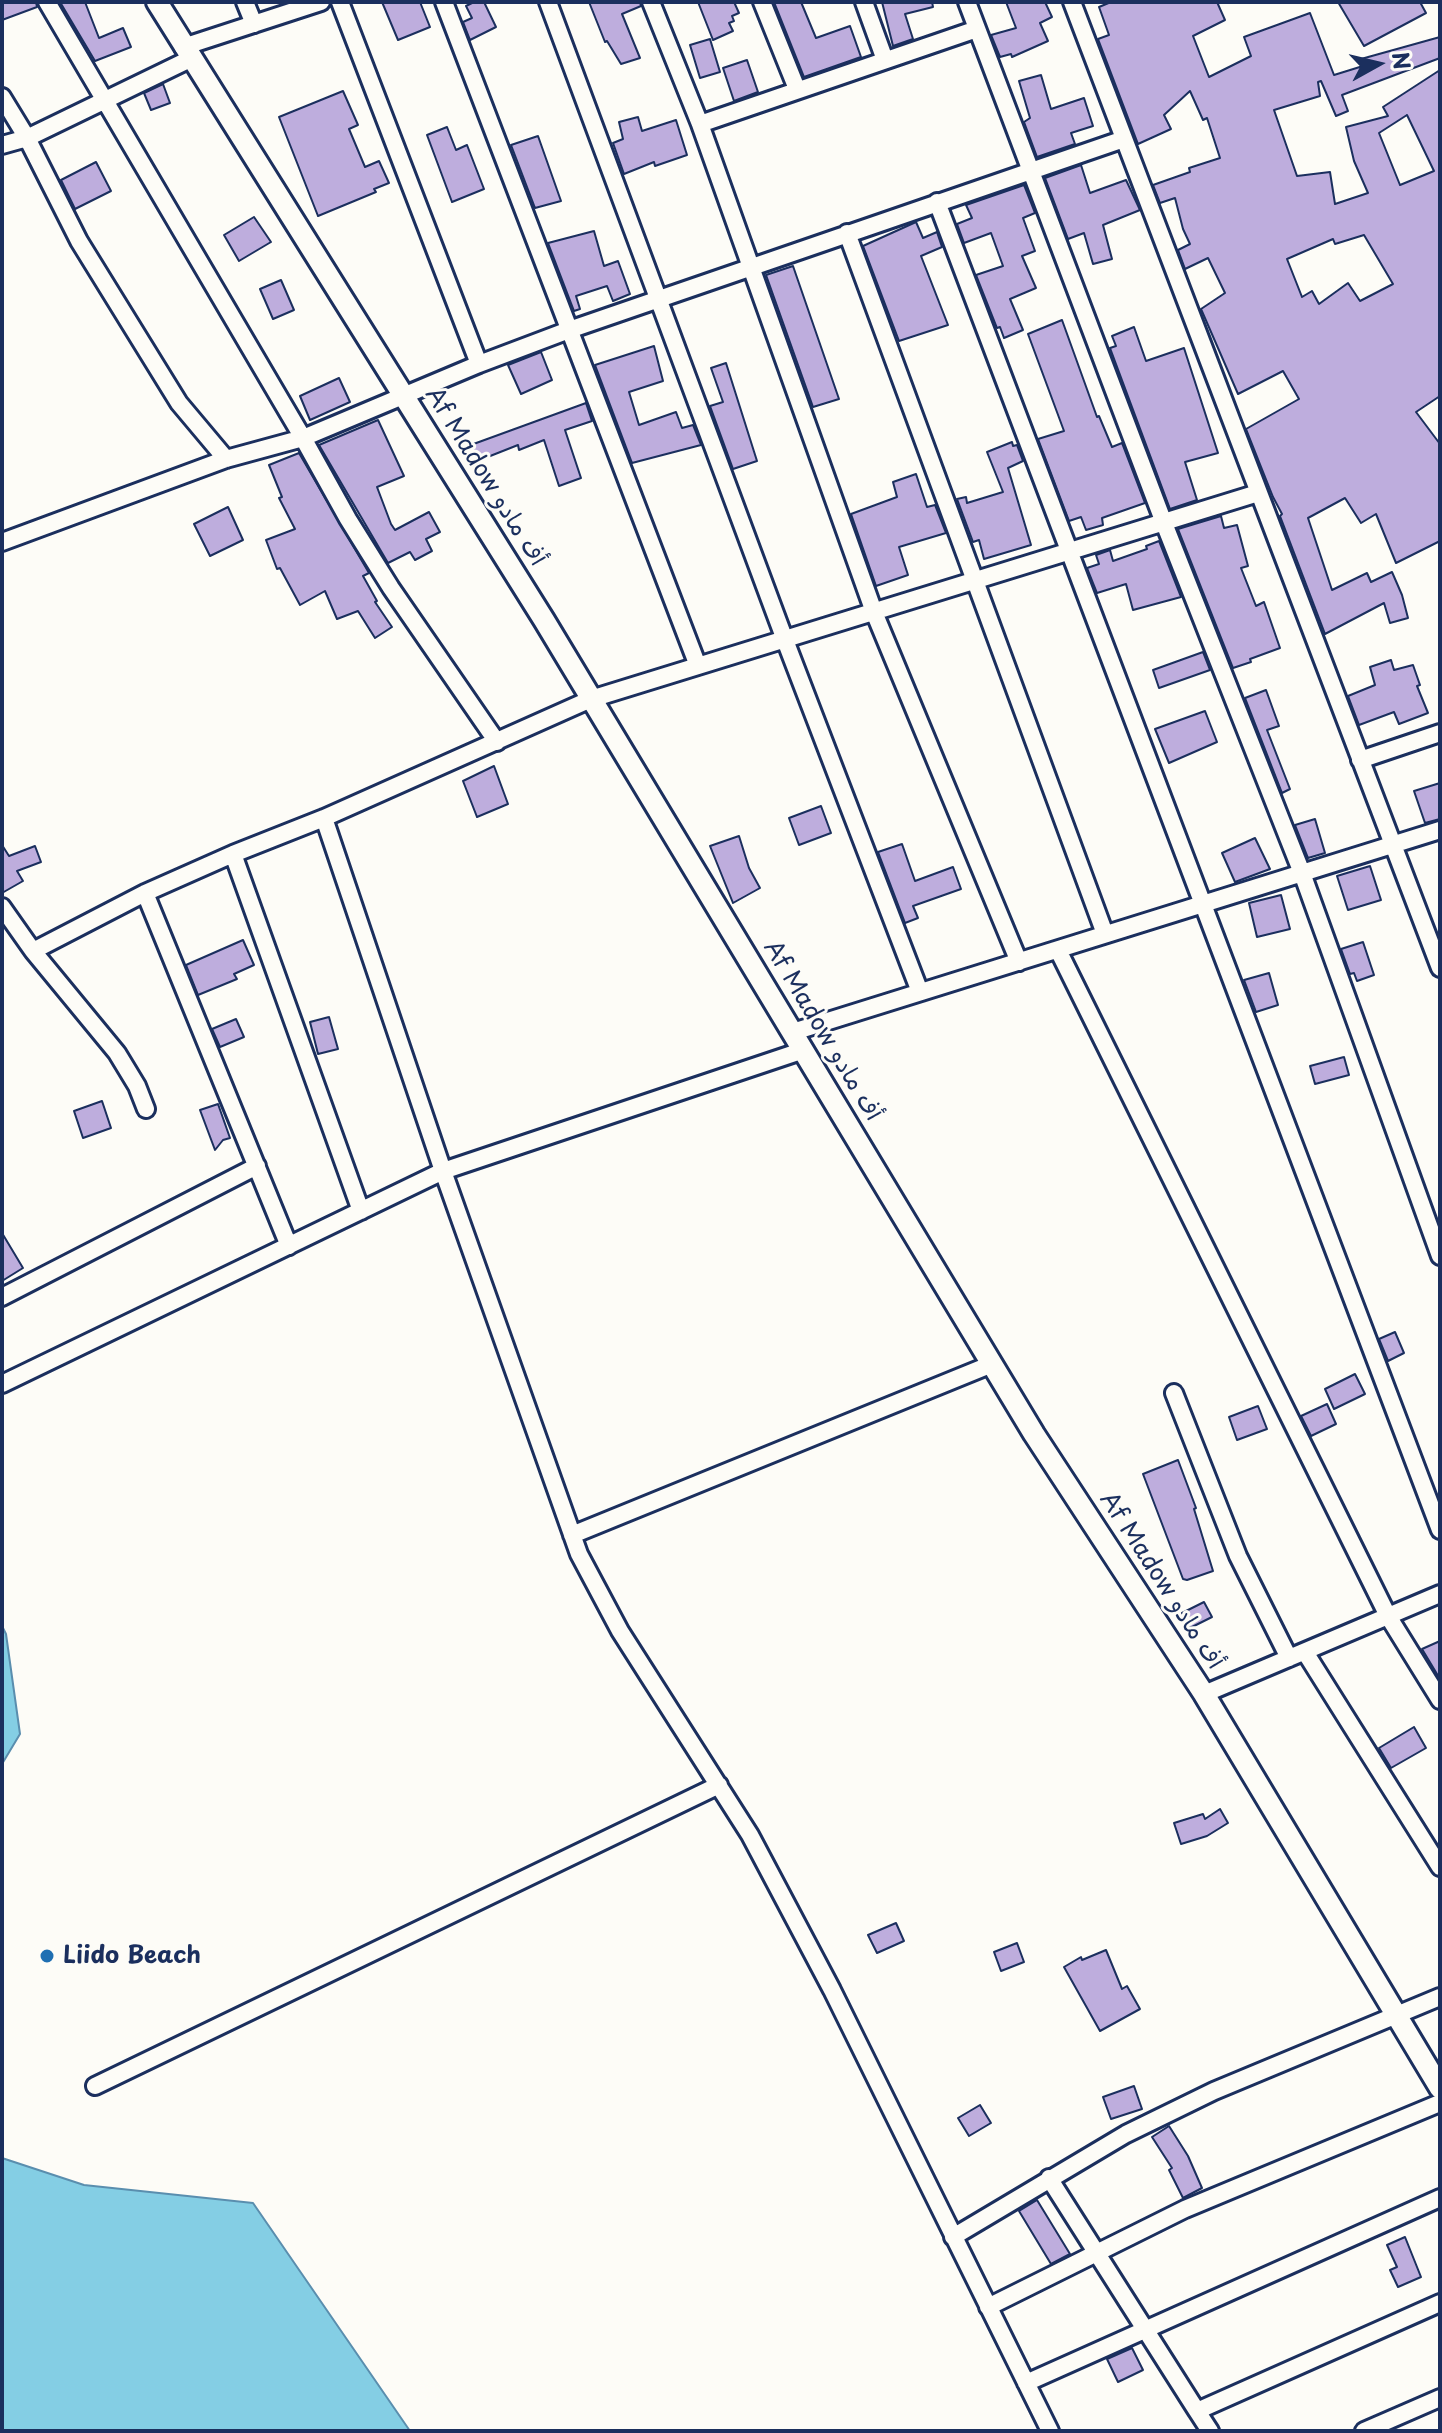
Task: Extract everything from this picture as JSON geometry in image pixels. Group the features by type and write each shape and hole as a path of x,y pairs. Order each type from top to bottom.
{"street":[{"path":"47,2 348,519 391,588 497,742"},
{"name":"Af Madow أف مادو","path":"157,2 591,699 1034,1434 1204,1694 1440,2088"},
{"path":"245,2 254,24"},
{"path":"2,145 27,138 105,102 186,53 254,24 321,2"},
{"path":"340,2 479,364"},
{"path":"444,2 698,666"},
{"path":"548,2 785,640 920,992"},
{"path":"651,2 700,124 874,612 1019,962"},
{"path":"762,2 797,89"},
{"path":"864,2 885,60"},
{"path":"967,2 1164,523 1302,873 1440,1256"},
{"path":"1072,2 1440,968"},
{"path":"700,124 977,29"},
{"path":"2,97 27,138 79,241 179,403 226,459"},
{"path":"2,542 226,459 303,438 569,330 1124,139"},
{"path":"937,202 1440,1530"},
{"path":"847,233 1105,934"},
{"path":"33,951 145,893 324,818 591,699 1258,493"},
{"path":"1360,760 1440,733"},
{"path":"324,818 443,1171 579,1554 620,1631 750,1835 832,1990 1050,2431"},
{"path":"793,1032 1440,830"},
{"path":"233,854 361,1211"},
{"path":"145,893 289,1246"},
{"path":"2,907 33,951 117,1053 137,1086 146,1109"},
{"path":"1058,950 1388,1616 1440,1700"},
{"path":"2,1384 443,1171 804,1050"},
{"path":"2,1297 257,1166"},
{"path":"572,1535 992,1364"},
{"path":"1174,1393 1238,1556 1297,1655 1440,1867"},
{"path":"1204,1694 1440,1594"},
{"path":"95,2086 719,1785"},
{"path":"953,2237 1126,2134 1214,2091 1440,1997"},
{"path":"988,2307 1185,2209 1440,2103"},
{"path":"1049,2178 1210,2431"},
{"path":"1026,2383 1440,2198"},
{"path":"1197,2411 1440,2303"},
{"path":"1364,2431 1440,2398"}],"water":[{"path":"2,1626 6,1634 20,1734 2,1764"},
{"path":"2,2158 84,2185 253,2203 410,2431 2,2431"}],"building":[{"path":"2,2 36,2 37,7 2,20"},
{"path":"60,2 85,2 99,38 123,28 131,47 95,61"},
{"path":"382,2 420,2 430,27 398,40"},
{"path":"484,2 496,27 470,40 463,22 472,18 466,6"},
{"path":"589,2 640,2 641,6 622,14 640,58 621,64 605,42"},
{"path":"698,2 734,2 739,13 732,16 734,21 729,23 733,31 713,40"},
{"path":"774,2 801,2 816,38 850,26 861,57 804,77"},
{"path":"882,2 932,2 933,7 905,14 913,39 893,46"},
{"path":"1006,2 1045,2 1052,17 1040,23 1048,41 1012,57 1011,54 1000,57 991,35 1016,28"},
{"path":"1111,2 1217,2 1225,20 1193,36 1209,77 1251,56 1244,37 1310,13 1334,75 1363,66 1361,59 1440,37 1440,58 1342,95 1348,111 1336,116 1321,81 1318,82 1320,96 1274,110 1297,176 1330,172 1335,204 1368,193 1354,161 1346,127 1388,116 1383,107 1440,70 1440,396 1416,412 1440,444 1440,541 1396,563 1376,514 1361,523 1345,498 1308,518 1332,590 1367,573 1371,582 1392,572 1408,618 1390,623 1384,603 1325,634 1280,516 1282,514 1246,429 1299,399 1283,371 1238,394 1201,309 1225,293 1208,258 1185,269 1178,250 1190,244 1175,198 1160,203 1153,185 1220,158 1207,118 1203,120 1190,91 1164,115 1171,129 1138,144 1098,39 1109,35 1099,7","holes":["1407,115 1434,171 1400,185 1379,133","1364,235 1393,284 1360,301 1348,283 1319,304 1312,291 1302,297 1287,259 1333,239 1335,244"]},
{"path":"1338,2 1420,2 1426,13 1364,46"},
{"path":"710,39 720,72 700,78 690,45"},
{"path":"747,60 758,92 734,101 723,68"},
{"path":"1041,75 1051,109 1084,98 1093,126 1071,133 1075,144 1037,157 1024,122 1030,118 1019,81"},
{"path":"163,84 170,103 151,110 144,93"},
{"path":"343,91 358,125 349,129 365,167 379,161 389,183 374,189 376,192 318,216 279,117"},
{"path":"638,117 642,131 676,120 687,155 655,166 654,162 624,174 613,143 623,139 619,122"},
{"path":"447,127 456,150 467,145 484,189 452,202 427,135"},
{"path":"538,136 561,201 535,208 511,145"},
{"path":"96,162 111,191 75,209 61,180"},
{"path":"1081,165 1090,193 1126,180 1140,210 1103,225 1112,259 1093,264 1084,233 1068,239 1045,178"},
{"path":"1024,185 1035,213 1023,218 1035,251 1022,256 1036,288 1010,299 1023,330 1004,338 976,275 1003,266 991,233 964,243 957,224 972,218 966,205"},
{"path":"254,217 271,242 239,261 224,235"},
{"path":"916,222 923,238 937,232 942,247 921,256 948,325 899,341 863,246"},
{"path":"594,231 604,266 618,261 630,294 613,301 607,286 576,296 580,309 574,311 548,243"},
{"path":"793,266 839,399 813,407 766,275"},
{"path":"281,280 294,310 273,319 260,289"},
{"path":"1062,320 1097,417 1112,447 1122,443 1145,503 1102,518 1103,525 1086,530 1081,517 1069,521 1038,439 1064,431 1028,334"},
{"path":"1134,327 1146,361 1184,348 1218,453 1185,462 1197,500 1170,509 1110,348 1116,346 1112,336"},
{"path":"654,346 663,381 629,392 639,425 676,412 682,428 693,425 701,445 632,463 595,365"},
{"path":"541,352 552,380 521,394 508,365"},
{"path":"726,363 757,461 733,469 710,406 723,402 711,368"},
{"path":"339,378 350,402 310,420 300,396"},
{"path":"586,403 592,421 565,430 581,478 559,486 544,440 519,450 518,445 475,462 468,446"},
{"path":"378,420 404,476 377,487 391,524 395,530 429,512 440,532 426,539 432,551 415,560 410,552 388,563 319,445"},
{"path":"1012,442 1013,446 1017,445 1023,461 1008,468 1031,545 984,559 979,540 973,542 957,499 966,497 967,503 1003,492 987,452"},
{"path":"299,453 369,573 363,576 375,602 392,627 375,638 358,611 337,619 325,591 300,605 280,568 277,569 266,540 295,529 279,498 282,497 269,465"},
{"path":"916,474 927,507 935,505 946,533 899,547 908,575 876,586 851,514 897,497 893,482"},
{"path":"228,507 243,540 210,556 194,524"},
{"path":"1221,516 1224,528 1237,525 1248,566 1241,568 1256,606 1264,602 1280,648 1233,668 1178,529"},
{"path":"1159,541 1181,597 1133,610 1126,584 1097,593 1087,568 1099,564 1096,555 1110,550 1113,561 1147,549 1146,546"},
{"path":"1203,652 1210,670 1159,688 1153,670"},
{"path":"1391,660 1394,670 1413,665 1420,685 1417,686 1428,713 1399,724 1394,712 1359,725 1348,696 1375,685 1370,667"},
{"path":"1266,690 1279,726 1267,730 1290,789 1282,793 1245,698"},
{"path":"1205,711 1217,742 1169,763 1155,729"},
{"path":"494,766 508,804 477,817 463,781"},
{"path":"1440,783 1440,819 1425,823 1414,791"},
{"path":"821,806 831,833 799,845 789,818"},
{"path":"1315,819 1325,853 1308,858 1295,825"},
{"path":"739,836 749,868 760,888 733,903 710,846"},
{"path":"1255,838 1270,869 1235,882 1222,853"},
{"path":"902,844 915,881 953,867 961,889 913,906 918,918 905,923 878,852"},
{"path":"2,845 9,856 35,846 41,862 17,871 23,881 2,893"},
{"path":"1370,866 1381,900 1348,910 1337,876"},
{"path":"1281,895 1290,929 1257,937 1249,903"},
{"path":"243,940 254,965 234,974 237,979 198,995 186,965"},
{"path":"1363,942 1374,975 1357,981 1354,973 1350,974 1341,949"},
{"path":"1269,973 1278,1005 1256,1012 1244,980"},
{"path":"329,1017 338,1049 318,1054 310,1022"},
{"path":"236,1019 244,1037 220,1047 212,1029"},
{"path":"1344,1057 1349,1075 1315,1084 1310,1066"},
{"path":"102,1101 111,1128 83,1138 74,1111"},
{"path":"218,1104 230,1138 223,1140 215,1150 200,1110"},
{"path":"2,1233 23,1268 2,1281"},
{"path":"1395,1332 1404,1353 1388,1361 1379,1339"},
{"path":"1355,1374 1365,1394 1334,1409 1325,1389"},
{"path":"1327,1404 1336,1424 1311,1436 1301,1416"},
{"path":"1258,1406 1267,1429 1237,1440 1229,1417"},
{"path":"1178,1460 1196,1508 1213,1571 1187,1580 1183,1579 1143,1474"},
{"path":"1204,1602 1212,1617 1190,1628 1182,1613"},
{"path":"1440,1641 1440,1679 1422,1649"},
{"path":"1414,1727 1426,1748 1391,1768 1379,1748"},
{"path":"1220,1809 1228,1823 1207,1836 1181,1844 1174,1823 1203,1814 1205,1819"},
{"path":"896,1923 904,1941 877,1953 868,1935"},
{"path":"1017,1943 1024,1962 1001,1971 994,1952"},
{"path":"1106,1950 1122,1989 1127,1986 1140,2009 1100,2031 1064,1967 1081,1957 1082,1960"},
{"path":"1134,2086 1142,2109 1111,2119 1103,2097"},
{"path":"980,2105 991,2123 969,2136 958,2118"},
{"path":"1169,2126 1188,2156 1202,2188 1183,2198 1169,2170 1172,2168 1152,2137"},
{"path":"1037,2200 1070,2254 1051,2264 1019,2211"},
{"path":"1405,2237 1421,2277 1398,2287 1390,2270 1397,2267 1387,2245"},
{"path":"1132,2348 1143,2370 1118,2382 1107,2359"}],"place":[{"name":"Liido Beach","path":"47,1956"}]}
